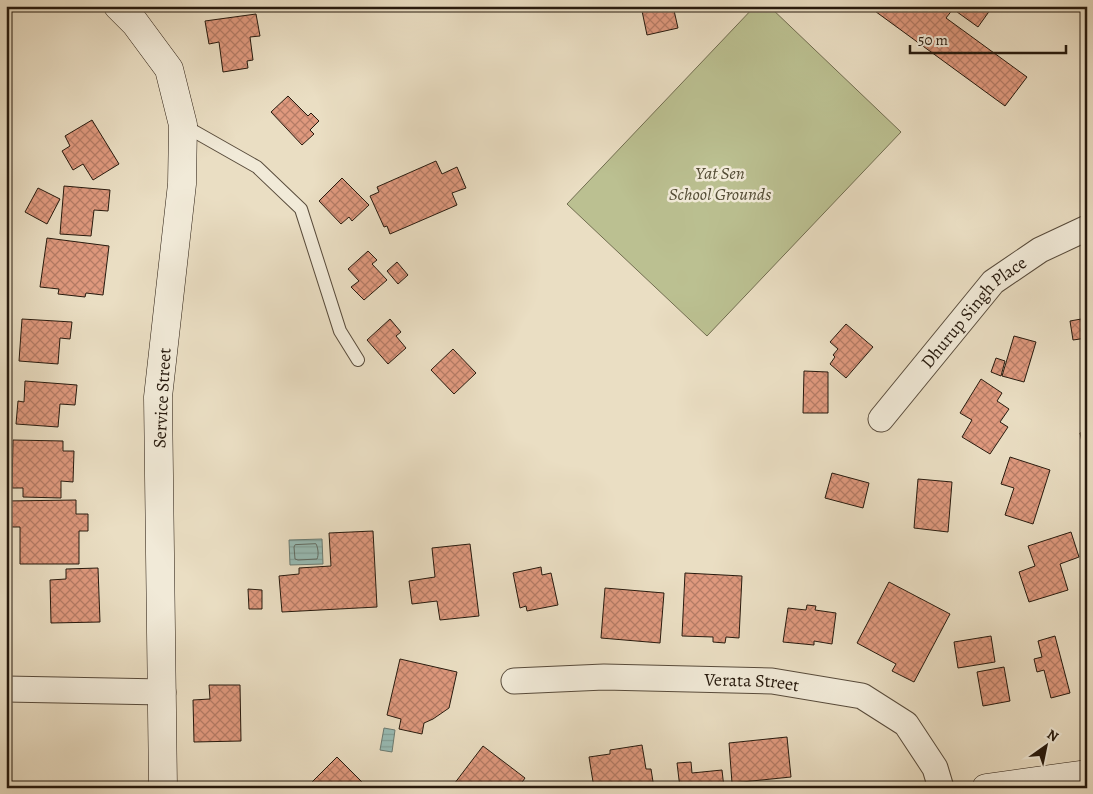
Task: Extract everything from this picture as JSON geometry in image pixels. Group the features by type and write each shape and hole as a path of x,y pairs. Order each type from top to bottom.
{"main road":[{"name":"Service Street","path":"126,14 169,69 183,125 182,184 158,397 164,788"},
{"path":"986,788 1087,774"}],"street":[{"name":"Dhurup Singh Place","path":"881,419 993,282 1040,250 1087,228"},
{"name":"Verata Street","path":"514,681 604,677 772,680 862,696 906,724 935,768 941,788"},
{"path":"6,689 163,692"}],"lane":[{"path":"183,125 257,167 301,209 340,331 358,360"}],"green space":[{"name":"Yat Sen School Grounds","path":"755,6 769,6 901,132 707,336 567,204"}],"water":[{"path":"322,539 323,564 290,565 289,540"},
{"path":"384,728 395,730 392,752 380,750"}],"building":[{"path":"641,6 673,6 678,28 647,35"},
{"path":"868,6 993,6 978,27 953,9 946,18 1027,77 1005,106"},
{"path":"256,14 260,36 250,37 253,60 247,61 248,68 223,72 219,42 209,44 205,21"},
{"path":"6,20 10,21 9,44 6,43"},
{"path":"288,96 308,116 311,113 319,121 310,130 314,134 302,145 271,112"},
{"path":"92,120 119,164 93,180 83,164 73,170 62,151 70,146 65,136"},
{"path":"436,161 442,174 457,167 466,188 452,193 457,205 390,234 387,226 384,227 370,196 379,192 377,187"},
{"path":"342,178 369,205 352,221 349,217 341,224 319,201"},
{"path":"64,186 110,190 108,211 94,210 91,236 60,234"},
{"path":"38,188 60,199 47,224 25,212"},
{"path":"47,238 109,246 103,295 86,293 85,297 58,294 59,289 40,287"},
{"path":"368,251 377,260 372,264 387,280 364,300 351,287 359,281 348,269"},
{"path":"397,262 408,275 398,284 387,271"},
{"path":"1087,318 1087,338 1073,340 1070,321"},
{"path":"22,319 72,322 70,339 60,338 58,364 19,361"},
{"path":"390,319 401,332 396,336 406,348 388,364 367,340"},
{"path":"846,324 873,347 846,378 830,364 835,357 833,355 838,349 830,342"},
{"path":"1014,336 1036,342 1024,382 1002,376"},
{"path":"453,349 476,373 454,394 431,370"},
{"path":"996,358 1005,361 1001,376 991,372"},
{"path":"804,371 828,372 828,413 803,413"},
{"path":"981,379 1002,393 997,401 1009,409 1000,422 1008,427 990,454 962,437 972,420 960,413"},
{"path":"25,381 77,385 75,405 60,404 58,427 16,424 18,401 24,402"},
{"path":"1087,406 1087,431 1086,431 1082,407"},
{"path":"1087,431 1087,450 1084,451 1080,433"},
{"path":"13,440 63,441 63,451 74,451 73,482 61,481 61,498 23,497 23,488 12,488"},
{"path":"1010,457 1050,470 1033,524 1005,515 1014,488 1001,484"},
{"path":"832,473 869,483 863,508 825,498"},
{"path":"918,479 952,482 948,532 914,528"},
{"path":"76,500 76,514 88,514 88,531 79,531 79,564 20,564 20,527 6,527 6,501"},
{"path":"373,531 377,607 282,612 279,576 299,574 299,568 331,566 329,533"},
{"path":"1071,532 1079,557 1060,564 1068,590 1029,602 1019,572 1035,566 1028,546"},
{"path":"470,544 479,616 440,620 437,601 412,604 409,581 435,577 432,548"},
{"path":"541,567 542,575 551,573 558,605 527,611 526,606 520,608 513,573"},
{"path":"98,568 100,622 51,623 50,580 66,579 66,569"},
{"path":"685,573 742,576 739,638 726,637 725,643 713,642 713,637 682,636"},
{"path":"889,582 950,614 914,682 892,671 896,664 857,643"},
{"path":"605,588 664,593 660,643 601,638"},
{"path":"248,589 262,590 262,609 249,609"},
{"path":"807,605 816,606 815,610 836,613 832,644 814,641 814,645 783,642 788,608 806,610"},
{"path":"991,636 995,662 958,668 954,642"},
{"path":"1055,636 1070,693 1051,698 1044,670 1037,672 1034,659 1042,657 1038,641"},
{"path":"400,659 457,672 449,708 424,723 422,734 399,729 401,719 387,715"},
{"path":"1004,667 1010,701 983,706 977,672"},
{"path":"209,685 240,685 241,741 194,742 193,700 210,699"},
{"path":"787,737 791,777 732,783 729,743"},
{"path":"642,745 646,769 651,769 654,788 594,788 589,757 610,754 610,750"},
{"path":"483,746 525,778 518,788 451,788"},
{"path":"337,757 362,782 356,788 306,788"},
{"path":"691,762 692,773 722,770 724,788 680,788 677,763"}]}
